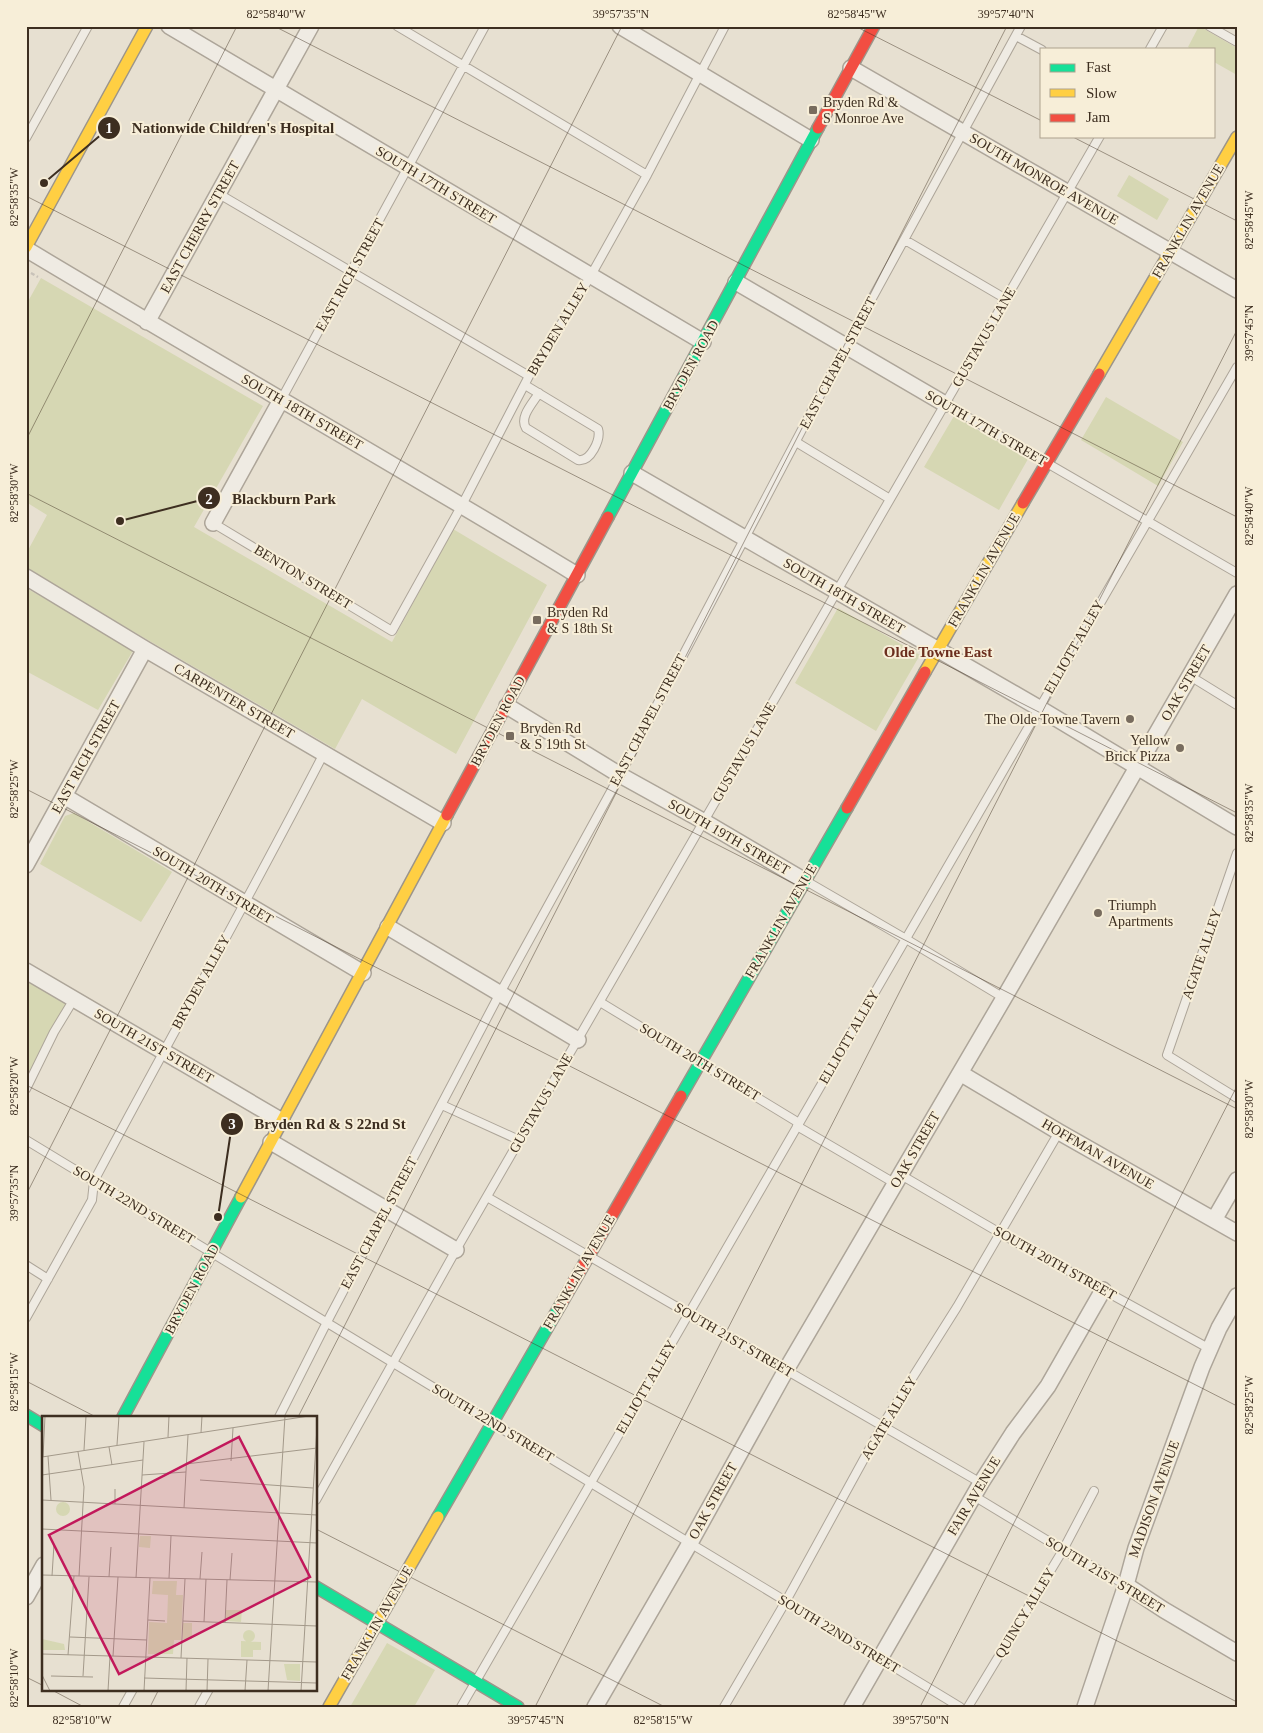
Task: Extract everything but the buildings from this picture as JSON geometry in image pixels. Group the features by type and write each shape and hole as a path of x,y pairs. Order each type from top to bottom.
{"street":[{"path":"26,248 147,26"},
{"name":"SOUTH 17TH STREET","path":"169,26 590,277 703,342"},
{"name":"EAST CHERRY STREET","path":"147,322 311,26"},
{"path":"620,26 811,140"},
{"name":"BRYDEN ROAD","path":"125,1416 736,282 851,68 871,27"},
{"name":"SOUTH MONROE AVENUE","path":"851,68 1237,290"},
{"name":"FRANKLIN AVENUE","path":"328,1707 937,651 1237,137"},
{"name":"SOUTH 18TH STREET","path":"26,248 147,322 462,505 577,575"},
{"name":"SOUTH 17TH STREET","path":"736,282 945,404"},
{"name":"EAST RICH STREET","path":"213,522 281,400"},
{"name":"SOUTH 18TH STREET","path":"632,472 937,651 1039,708 1237,827"},
{"name":"CARPENTER STREET","path":"26,577 145,649 443,823"},
{"name":"OAK STREET","path":"594,1707 690,1543 786,1370 1004,998 1237,594"},
{"name":"EAST RICH STREET","path":"26,865 145,649"},
{"name":"SOUTH 19TH STREET","path":"507,706 620,775 704,821 805,881"},
{"name":"SOUTH 20TH STREET","path":"64,796 363,973"},
{"path":"388,927 578,1040"},
{"name":"SOUTH 21ST STREET","path":"26,971 282,1121"},
{"name":"HOFFMAN AVENUE","path":"960,1073 1059,1132 1237,1233"},
{"path":"271,1142 456,1250"},
{"path":"1214,1220 1237,1180"},
{"name":"FAIR AVENUE","path":"852,1707 977,1490 1013,1433 1048,1386 1103,1290"},
{"name":"MADISON AVENUE","path":"1085,1707 1126,1586 1136,1548 1210,1349 1219,1328 1237,1296"},
{"path":"26,1415 42,1425"},
{"path":"26,1597 42,1568"},
{"name":"SOUTH 21ST STREET","path":"1126,1586 1237,1653"},
{"path":"318,1588 518,1707"}],"lane":[{"path":"26,138 88,26"},
{"path":"396,26 647,175"},
{"name":"EAST RICH STREET","path":"281,400 485,26"},
{"name":"BRYDEN ALLEY","path":"392,631 462,505 529,376 590,277 647,175 725,26"},
{"name":"EAST CHAPEL STREET","path":"280,1416 500,993 620,775 846,346 1021,26"},
{"path":"1151,48 1163,26"},
{"path":"1209,26 1237,42"},
{"path":"1016,36 1040,49"},
{"name":"GUSTAVUS LANE","path":"318,1496 392,1362 519,1140 1099,138"},
{"path":"219,194 529,376"},
{"path":"905,240 1006,299"},
{"name":"ELLIOTT ALLEY","path":"461,1707 1237,367"},
{"path":"525,385 539,393 598,428 599,439 587,458 578,460 526,428 523,424 539,393"},
{"name":"SOUTH 17TH STREET","path":"945,404 1237,573"},
{"path":"796,442 890,499"},
{"name":"BENTON STREET","path":"213,522 392,631"},
{"path":"1190,676 1237,705"},
{"name":"BRYDEN ALLEY","path":"26,1318 92,1200 94,1181 163,1051 245,904 324,753"},
{"name":"AGATE ALLEY","path":"1237,853 1167,1055 1237,1098"},
{"name":"SOUTH 19TH STREET","path":"805,881 1004,998"},
{"path":"26,1089 42,1060 54,1032 74,999"},
{"name":"SOUTH 20TH STREET","path":"600,1002 798,1124 1210,1349"},
{"path":"442,1105 519,1140"},
{"name":"AGATE ALLEY","path":"724,1707 786,1602 882,1426 957,1307 1059,1132"},
{"name":"SOUTH 22ND STREET","path":"26,1140 960,1707"},
{"name":"SOUTH 21ST STREET","path":"487,1197 882,1426 1063,1550 1126,1586"},
{"path":"26,1265 48,1279"},
{"name":"QUINCY ALLEY","path":"968,1707 1063,1550 1094,1491"},
{"path":"123,1707 132,1690"},
{"path":"199,1707 208,1690"}],"path":[{"path":"32,273 38,277"}],"green space":[{"path":"1199,26 1237,48 1237,75 1216,63 1216,48 1188,47"},
{"path":"1129,175 1169,199 1157,220 1117,196"},
{"path":"41,278 263,406 194,527 392,642 453,529 547,585 456,754 362,699 335,749 26,569 26,554 47,515 26,502 26,305"},
{"path":"1106,397 1183,442 1158,486 1081,440"},
{"path":"954,416 1028,459 999,510 924,467"},
{"path":"26,588 134,649 98,710 26,671"},
{"path":"838,608 920,655 876,731 795,683"},
{"path":"74,813 172,872 141,922 40,864 65,816"},
{"path":"26,980 70,1006 26,1084"},
{"path":"387,1643 435,1670 414,1707 350,1707"}],"traffic: fast":[{"path":"608,517 818,128"},
{"path":"681,1096 847,808"},
{"path":"124,1416 241,1197"},
{"path":"438,1517 561,1304"},
{"path":"26,1415 42,1425"},
{"path":"318,1588 518,1707"}],"traffic: slow":[{"path":"26,247 147,26"},
{"path":"1099,374 1237,137"},
{"path":"925,672 1023,503"},
{"path":"241,1197 447,815"},
{"path":"329,1707 438,1517"}],"traffic: jam":[{"path":"818,128 874,26"},
{"path":"1023,503 1099,374"},
{"path":"447,815 608,517"},
{"path":"847,808 925,672"},
{"path":"561,1304 681,1096"}],"place":[{"name":"Bryden Rd & S Monroe Ave","path":"813,110"},
{"name":"Nationwide Children's Hospital","path":"44,183"},
{"name":"Blackburn Park","path":"120,521"},
{"name":"Bryden Rd & S 18th St","path":"537,620"},
{"name":"The Olde Towne Tavern","path":"1130,719"},
{"name":"Bryden Rd & S 19th St","path":"510,736"},
{"name":"Yellow Brick Pizza","path":"1180,748"},
{"name":"Triumph Apartments","path":"1098,913"},
{"name":"Bryden Rd & S 22nd St","path":"218,1217"}],"district":[{"name":"Olde Towne East","path":"938,652"}]}
